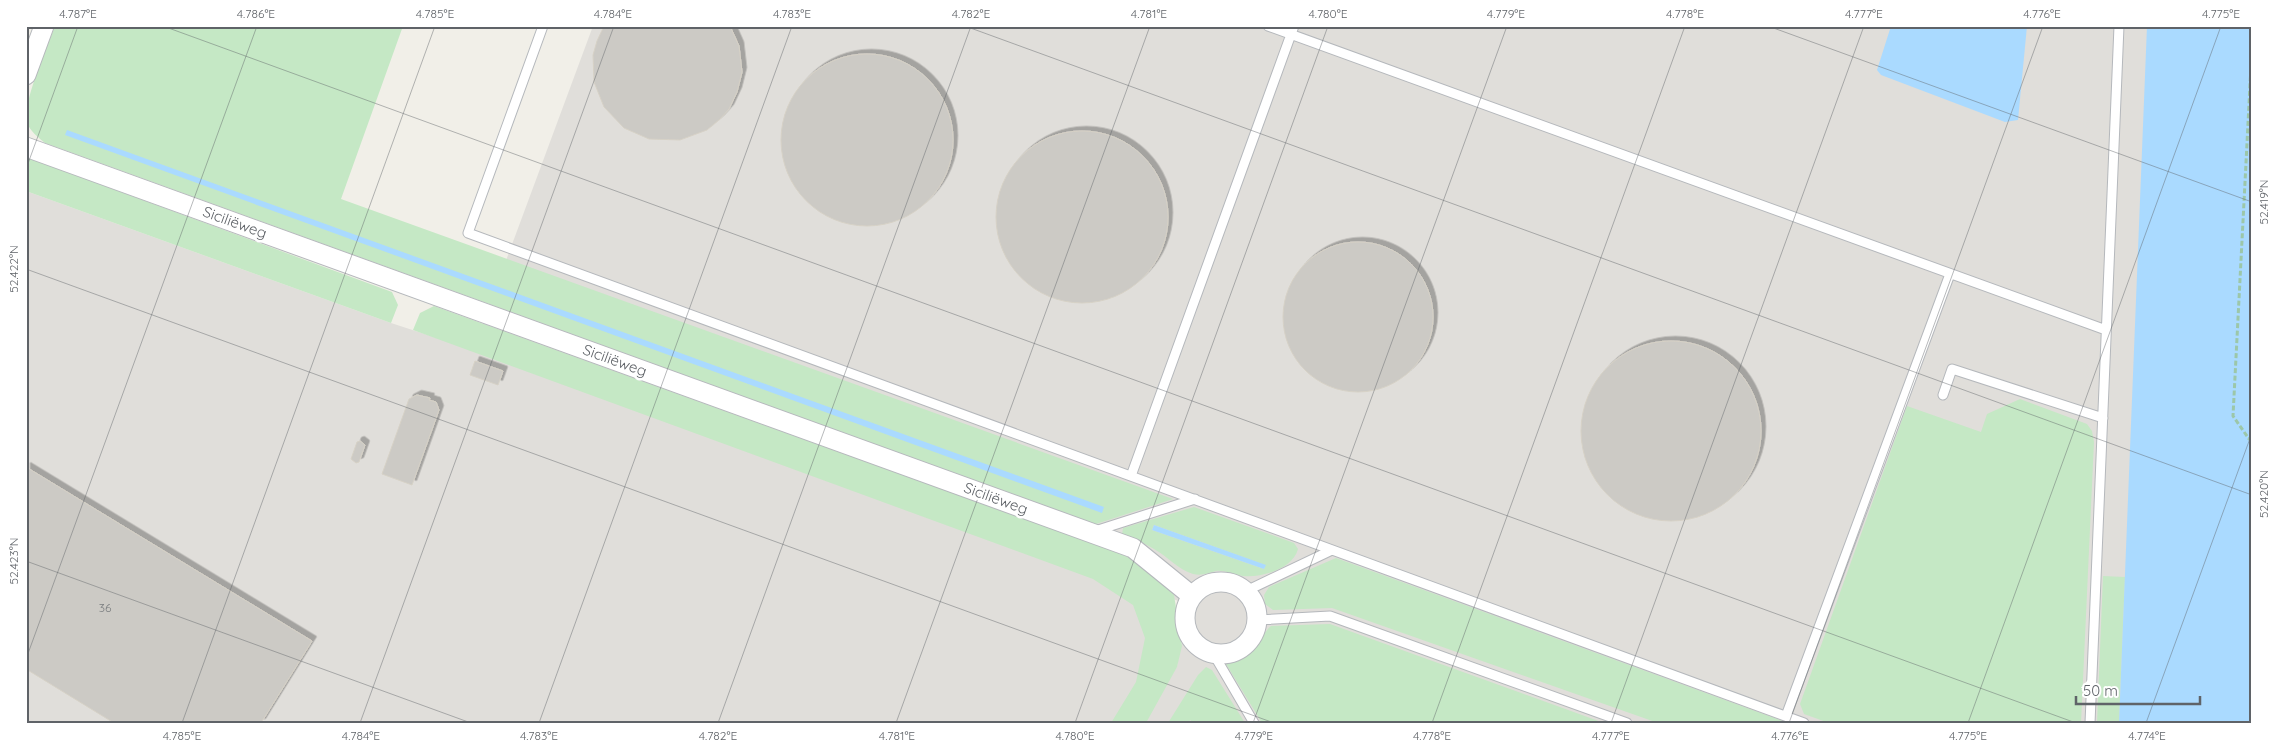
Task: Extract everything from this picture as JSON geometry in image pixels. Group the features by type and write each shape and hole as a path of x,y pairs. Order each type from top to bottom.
{"street":[{"path":"26,75 44,26"},
{"name":"Siciliëweg","path":"26,147 1133,548 1192,596"},
{"path":"1218,581 1238,585 1246,591 1255,604 1258,620 1251,640 1234,652 1213,653 1201,648 1192,640 1186,630 1184,618 1186,606 1192,596 1208,583 1218,581"}],"lane":[{"path":"543,26 468,233 1804,723"},
{"path":"1268,26 1293,30 2106,330"},
{"path":"2090,723 2119,26"},
{"path":"1131,476 1293,30"},
{"path":"1786,716 1950,274"},
{"path":"1943,394 1952,369 2103,418"},
{"path":"1092,533 1195,499"},
{"path":"1246,591 1332,550"},
{"path":"1258,620 1330,616 1627,723"},
{"path":"1213,653 1254,723"}],"path":[{"path":"2252,46 2233,416 2249,439 2252,435"}],"shaded area":[{"path":"593,26 2170,26 2148,723 1144,723 1177,666 1189,605 478,336"},
{"path":"26,191 391,323 511,362 1119,587 1149,623 1133,723 26,723"}],"green space":[{"path":"55,26 403,26 341,199 1173,499 1096,524 45,143 30,129 26,115 31,90"},
{"path":"26,157 392,292 398,305 391,323 26,191"},
{"path":"434,306 1121,554 1140,563 1174,595 1182,646 1177,667 1146,723 1111,723 1136,682 1145,638 1133,605 1093,579 413,330 420,313"},
{"path":"2020,399 2087,424 2092,431 2094,442 2081,723 1829,723 1804,714 1800,704 1907,406 1981,432 1987,414"},
{"path":"1194,507 1294,543 1298,549 1290,562 1267,574 1243,576 1216,571 1196,575 1183,569 1150,547 1122,535 1123,528","holes":["1154,525 1265,565 1264,569 1152,530"]},
{"path":"1336,558 1788,723 1658,723 1332,608 1273,610 1265,604 1264,595 1269,587"},
{"path":"2103,576 2125,577 2119,723 2097,723"},
{"path":"1330,624 1604,723 1262,723 1226,664 1249,654 1271,626"},
{"path":"1206,667 1212,670 1245,723 1194,723 1190,720 1189,723 1168,723 1198,675"}],"water":[{"path":"1891,26 2027,26 2018,120 2005,122 1881,75 1877,70"},
{"path":"2147,26 2252,26 2252,723 2119,723"},
{"path":"67,130 1104,507 1102,513 65,135"},
{"path":"1154,525 1266,565 1264,569 1152,530"}],"building":[{"path":"604,26 730,26 739,46 742,72 737,92 729,109 707,130 680,140 649,139 624,128 604,107 594,82 593,55"},
{"path":"875,54 892,57 908,64 922,73 934,85 950,115 953,140 952,157 947,173 934,195 922,207 892,223 859,226 842,223 826,216 812,207 800,195 784,165 781,132 784,115 791,99 800,85 812,73 842,57"},
{"path":"1090,131 1107,134 1123,141 1137,150 1149,162 1165,192 1168,217 1167,234 1162,250 1149,272 1137,284 1107,300 1074,303 1057,300 1041,293 1027,284 1015,272 999,242 996,209 999,192 1006,176 1015,162 1027,150 1057,134"},
{"path":"1358,242 1373,243 1387,248 1411,264 1427,288 1432,302 1432,332 1427,346 1411,370 1387,386 1373,391 1358,392 1343,391 1329,386 1305,370 1289,346 1284,332 1283,317 1284,302 1289,288 1305,264 1329,248 1343,243"},
{"path":"1671,341 1705,348 1728,362 1740,374 1750,389 1757,405 1761,431 1754,465 1740,488 1728,500 1713,510 1697,517 1671,521 1637,514 1614,500 1602,488 1592,473 1585,457 1581,431 1588,397 1602,374 1614,362 1629,352 1645,345"},
{"path":"475,361 503,371 498,385 470,375"},
{"path":"417,395 430,398 429,400 436,402 439,410 412,485 382,474 409,399"},
{"path":"360,441 365,445 359,462 356,463 351,459 357,442"},
{"path":"26,467 312,641 261,723 114,723 26,669"}]}
